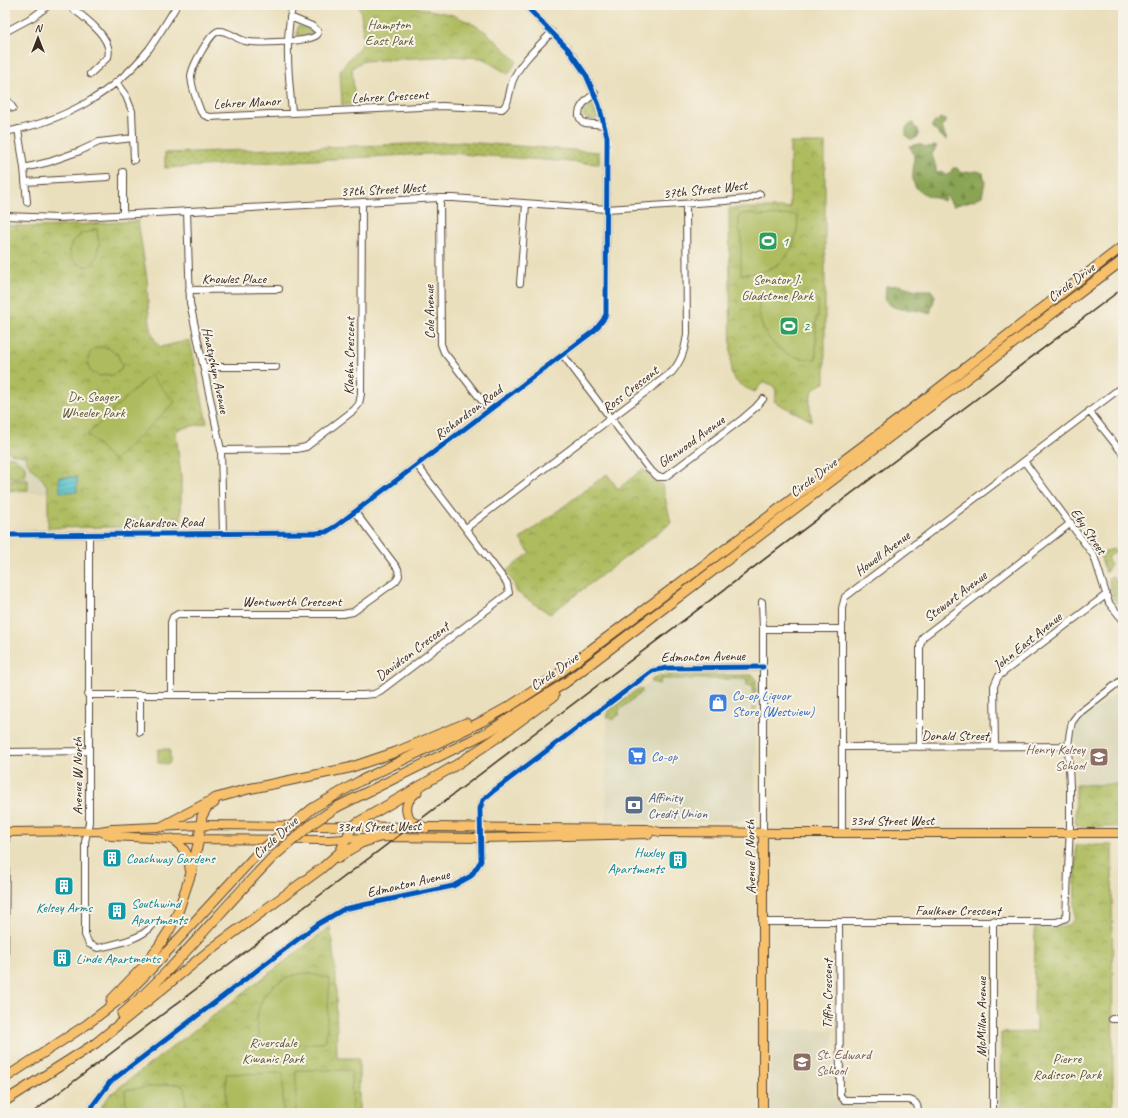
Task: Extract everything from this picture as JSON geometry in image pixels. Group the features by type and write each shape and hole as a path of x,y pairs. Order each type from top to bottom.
{"highway":[{"name":"Circle Drive","path":"5,1078 86,1025 124,996 151,969 257,854 313,808 360,780 482,721 536,690 823,477 1123,246"},
{"name":"Circle Drive","path":"5,1101 100,1033 136,1002 162,977 253,877 274,856 313,823 336,808 488,732 565,683 1123,260"},
{"path":"426,828 415,824 410,819 406,811 408,801 414,793 495,739 560,692 565,683"},
{"path":"161,827 216,798 334,772 363,764 441,734 485,715 519,696 536,690"},
{"path":"5,1101 96,1043 210,950 322,868 340,852 352,827 368,816 456,765"},
{"path":"86,1025 142,968 165,938 174,920 188,883 204,811 211,804 225,798 266,786"},
{"path":"322,868 331,864 348,850 362,843 380,837"},
{"path":"172,838 182,846 188,858 190,868 188,883"}],"main road":[{"name":"33rd Street West","path":"5,832 100,831 112,828 201,825 647,829 660,832 763,833 1123,833"},
{"name":"33rd Street West","path":"100,831 112,836 199,839 346,839 380,837 481,838 647,835 660,832"},
{"name":"Avenue P North","path":"763,833 763,1113"}],"street":[{"path":"5,32 33,17 49,5"},
{"path":"68,5 92,23 108,46 108,57 90,74"},
{"path":"5,132 43,122 68,113 92,99 116,82 134,66 148,49 177,5"},
{"path":"292,112 288,41 290,17 293,5"},
{"name":"Richardson Road","path":"5,535 89,536 223,533 321,533 331,529 355,512 600,326 606,314 607,146 604,125 595,93 581,66 552,32 525,5"},
{"path":"288,41 313,38 318,33 315,27 290,17"},
{"name":"Lehrer Manor","path":"288,41 247,42 225,32 218,31 212,36 196,62 191,76 199,108 204,115 214,116 292,112"},
{"name":"Lehrer Crescent","path":"292,112 442,106 502,109 506,106 512,81 517,71 524,61 552,32"},
{"path":"116,82 126,96 132,111 134,160"},
{"path":"595,93 581,106 579,118 584,123 604,125"},
{"path":"5,97 13,108"},
{"path":"18,129 27,202"},
{"path":"24,168 74,154 99,142 133,138"},
{"path":"123,172 123,214"},
{"path":"25,182 108,177"},
{"name":"37th Street West","path":"5,216 58,218 440,198 607,209 747,199 760,194"},
{"name":"Cole Avenue","path":"440,198 441,344 444,352 489,410"},
{"name":"Klaehn Crescent","path":"221,450 296,449 306,447 357,407 361,394 362,202"},
{"path":"520,283 526,204"},
{"name":"Ross Crescent","path":"466,528 672,372 678,365 685,346 687,334 686,204"},
{"name":"Hnatyshyn Avenue","path":"187,211 190,303 221,450 223,533"},
{"name":"Knowles Place","path":"189,290 279,290"},
{"name":"Glenwood Avenue","path":"563,355 652,473 661,478 665,477 741,420 756,407 763,398"},
{"path":"204,367 276,368"},
{"name":"Howell Avenue","path":"842,833 842,608 845,597 1123,386"},
{"path":"1090,411 1123,454"},
{"name":"Eby Street","path":"1024,461 1094,556 1109,602 1123,620"},
{"name":"Davidson Crescent","path":"88,696 362,695 374,694 380,691 509,593 507,583 417,465"},
{"name":"Wentworth Crescent","path":"171,695 171,622 175,615 343,614 352,612 396,581 399,576 398,569 355,512"},
{"name":"Stewart Avenue","path":"920,747 920,646 923,637 1071,524"},
{"name":"Avenue W North","path":"89,536 89,822 87,831 85,874 85,935 89,944 98,948 142,935 153,925"},
{"name":"John East Avenue","path":"995,747 994,686 998,677 1005,670 1106,595"},
{"name":"Avenue P North","path":"762,602 763,833"},
{"path":"763,629 842,629"},
{"name":"Edmonton Avenue","path":"91,1113 93,1105 110,1082 318,924 344,909 453,886 471,876 481,861 480,809 483,800 652,671 667,668 763,667"},
{"path":"1069,834 1070,787 1068,746 1070,731 1075,718 1123,679"},
{"path":"140,696 140,732"},
{"name":"Donald Street","path":"842,747 1068,746"},
{"path":"5,752 89,751"},
{"path":"5,832 5,959"},
{"name":"Faulkner Crescent","path":"764,922 1057,922 1066,918 1069,834"},
{"name":"McMillan Avenue","path":"993,921 993,1113"},
{"name":"Tiffin Crescent","path":"839,922 840,1095 844,1100 914,1101 917,1104 918,1113"},
{"path":"1112,1019 1123,1019"}],"shaded area":[{"path":"5,449 11,453 25,456 26,462 38,473 47,485 48,493 5,493"},
{"path":"752,676 755,680 755,821 606,821 607,716 610,711 658,677"},
{"name":"Henry Kelsey School","path":"1123,688 1123,784 1076,785 1075,730 1078,723"},
{"name":"St. Edward School","path":"770,1030 833,1030 834,1096 839,1103 845,1105 878,1106 878,1113 770,1113"}],"green space":[{"name":"Hampton East Park","path":"357,5 407,5 453,15 486,32 517,61 508,74 482,58 451,56 363,61 352,68 355,104 342,105 340,70 363,43 361,11"},
{"path":"298,26 311,30 313,33 297,35"},
{"path":"590,103 593,104 597,118 596,120 587,119 583,116 584,110"},
{"path":"939,118 946,120 942,127 947,140 939,135 932,126 934,122 939,122"},
{"path":"912,123 914,124 913,126 918,129 919,135 915,139 910,139 906,136 906,128"},
{"path":"464,142 599,152 599,164 446,153 165,168 165,153"},
{"name":"Senator J. Gladstone Park","path":"790,143 825,143 825,383 819,385 815,389 810,398 812,421 775,402 776,392 771,384 762,383 755,392 737,382 731,372 729,208 790,208"},
{"path":"919,144 926,147 937,146 932,154 936,173 941,171 945,176 950,173 953,168 957,168 961,173 977,171 983,173 985,182 982,196 953,206 946,195 944,201 921,192 913,182 914,158 913,152 909,146"},
{"name":"1","path":"741,214 756,214 757,216 798,215 795,240 784,259 766,270 755,273 741,274 741,232 739,231 739,216"},
{"name":"Dr. Seager Wheeler Park","path":"138,221 147,279 149,316 153,336 156,343 161,347 190,340 207,423 179,429 176,432 181,477 181,526 48,528 48,489 46,484 26,460 25,456 11,453 5,449 5,225 41,227"},
{"path":"94,229 98,231 97,233 100,246 98,247 98,253 94,262 89,266 84,266 75,262 71,256 70,247 72,242 80,236 80,234 93,231"},
{"path":"898,285 917,290 931,290 935,296 930,314 891,306 885,300 886,286"},
{"name":"2","path":"799,299 815,299 818,301 818,317 816,317 816,359 792,356 782,350 766,335 762,324 759,313 759,300 799,301"},
{"path":"95,348 109,348 115,354 117,353 122,365 121,370 110,376 109,374 100,376 91,372 88,365 90,353"},
{"path":"150,375 175,402 114,461 88,434"},
{"path":"5,457 13,457 25,466 25,477 5,477"},
{"path":"643,469 654,482 662,484 671,523 550,614 515,591 514,583 505,572 530,553 520,539 607,474 618,489"},
{"path":"5,480 28,480 28,490 5,490"},
{"path":"1113,549 1116,552 1107,558 1111,564 1106,573 1100,555"},
{"path":"1113,576 1116,582 1120,583 1123,591 1123,611 1114,599 1108,578"},
{"path":"753,675 756,679 756,716 755,718 748,717 753,715 753,685 747,685 747,679 661,679 660,684 651,682 651,680 659,676"},
{"path":"638,689 642,690 641,693 618,711 620,714 612,720 611,717 606,717 608,711"},
{"path":"159,749 170,750 169,764 158,763"},
{"path":"1123,784 1123,827 1077,826 1075,821 1076,785"},
{"name":"Pierre Radisson Park","path":"1076,845 1112,845 1113,1113 1000,1113 1001,1033 1036,1032 1036,1017 1034,1016 1035,927 1062,927 1071,923 1074,919"},
{"name":"Riversdale Kiwanis Park","path":"330,927 336,975 337,1058 359,1058 359,1113 99,1113 104,1102 112,1093"},
{"path":"308,973 330,979 326,1039 323,1043 261,1045 257,1020 258,1010 267,993 273,986 289,977"},
{"path":"296,1070 351,1070 352,1113 296,1113"},
{"path":"283,1073 283,1113 226,1113 226,1074"},
{"path":"180,1084 185,1089 186,1113 130,1113 126,1102 125,1090"}],"water":[{"path":"59,477 77,477 77,492 60,492"}],"railway":[{"path":"32,1113 1123,288"}],"cycle path":[{"path":"5,535 326,532 336,526 595,330 606,314 607,137 599,105 586,75 568,49 525,5"},
{"path":"91,1113 93,1105 110,1082 318,924 344,909 453,886 471,876 481,861 480,809 483,800 652,671 667,668 763,667"}],"place":[{"name":"1","path":"768,241"},
{"name":"2","path":"789,326"},
{"name":"Co-op Liquor Store (Westview)","path":"718,703"},
{"name":"Co-op","path":"637,756"},
{"name":"Henry Kelsey School","path":"1099,757"},
{"name":"Affinity Credit Union","path":"634,805"},
{"name":"Coachway Gardens","path":"112,858"},
{"name":"Huxley Apartments","path":"678,860"},
{"name":"Kelsey Arms","path":"64,886"},
{"name":"Southwind Apartments","path":"117,911"},
{"name":"Linde Apartments","path":"62,958"},
{"name":"St. Edward School","path":"802,1062"}]}
